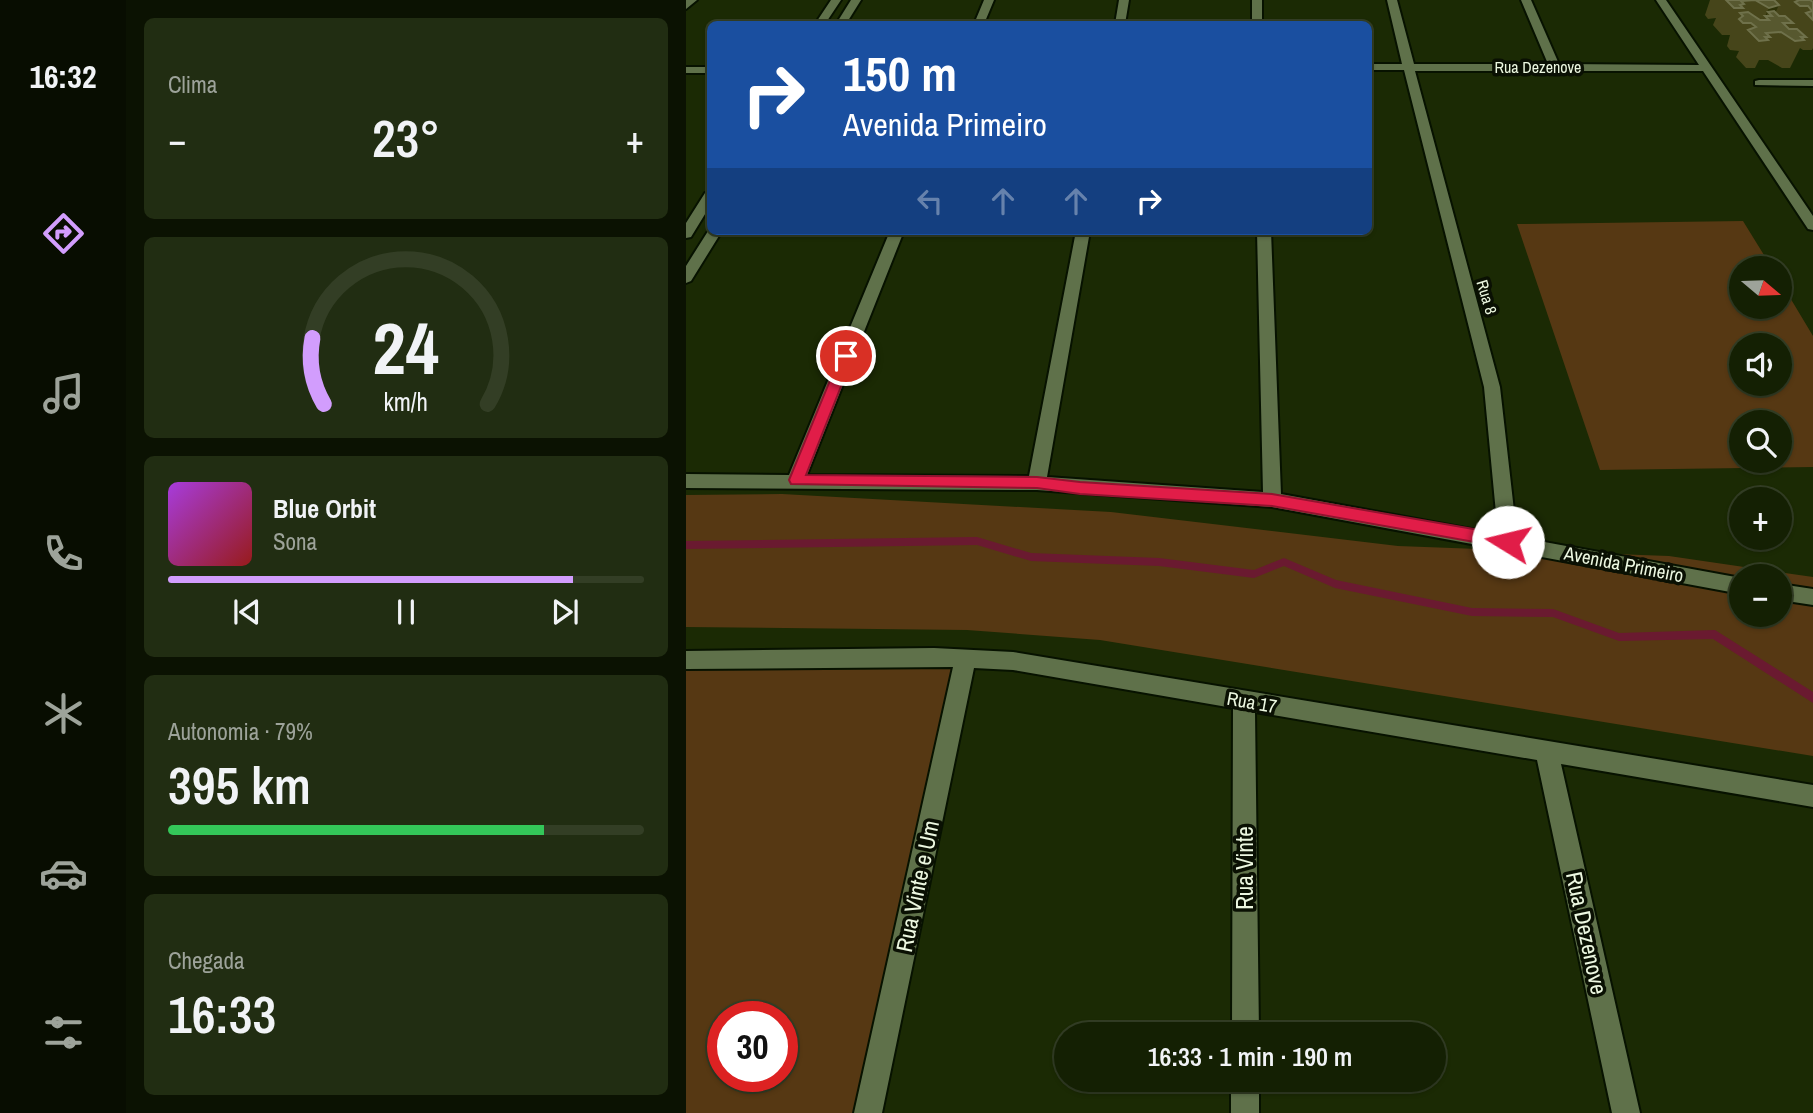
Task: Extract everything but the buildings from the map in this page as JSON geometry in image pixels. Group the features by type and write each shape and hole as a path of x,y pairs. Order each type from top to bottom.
{"street":[{"path":"686,6 691,0"},
{"path":"822,21 836,0"},
{"path":"843,21 856,0"},
{"path":"980,21 989,0"},
{"path":"1120,21 1124,0"},
{"path":"1257,0 1257,21"},
{"name":"Rua 8","path":"1392,0 1492,387 1508,542"},
{"path":"1526,0 1555,67"},
{"path":"1661,0 1813,226"},
{"name":"Rua Dezenove","path":"1372,67 1707,68"},
{"path":"686,71 707,70"},
{"path":"1759,83 1813,83"},
{"path":"686,234 707,200"},
{"path":"686,278 713,235"},
{"path":"796,480 895,235"},
{"path":"1037,482 1082,235"},
{"path":"1264,235 1272,500"},
{"name":"Avenida Primeiro","path":"686,481 1037,482 1080,488 1272,500 1729,584"},
{"path":"1792,594 1813,597"},
{"name":"Rua 17","path":"686,660 966,658 1013,661 1813,796"},
{"name":"Rua Vinte e Um","path":"868,1113 966,658"},
{"name":"Rua Vinte","path":"1244,701 1245,1022"},
{"name":"Rua Dezenove","path":"1547,753 1626,1113"},
{"path":"1245,1092 1245,1113"}],"shaded area":[{"path":"1743,221 1765,256 1729,256 1729,319 1792,319 1792,301 1813,336 1813,467 1792,467 1792,410 1729,410 1729,468 1600,470 1517,224"},
{"path":"782,494 1111,512 1398,546 1669,556 1729,565 1729,627 1792,627 1792,574 1813,577 1813,756 1100,640 967,630 686,627 686,495"},
{"path":"966,658 868,1113 686,1113 686,660"}],"waterway":[{"path":"686,545 977,541 1031,557 1159,562 1254,574 1284,562 1335,584 1472,612 1553,613 1619,637 1715,634 1813,698"}],"route":[{"path":"846,356 796,480 1037,482 1080,488 1272,500 1508,542"}]}
